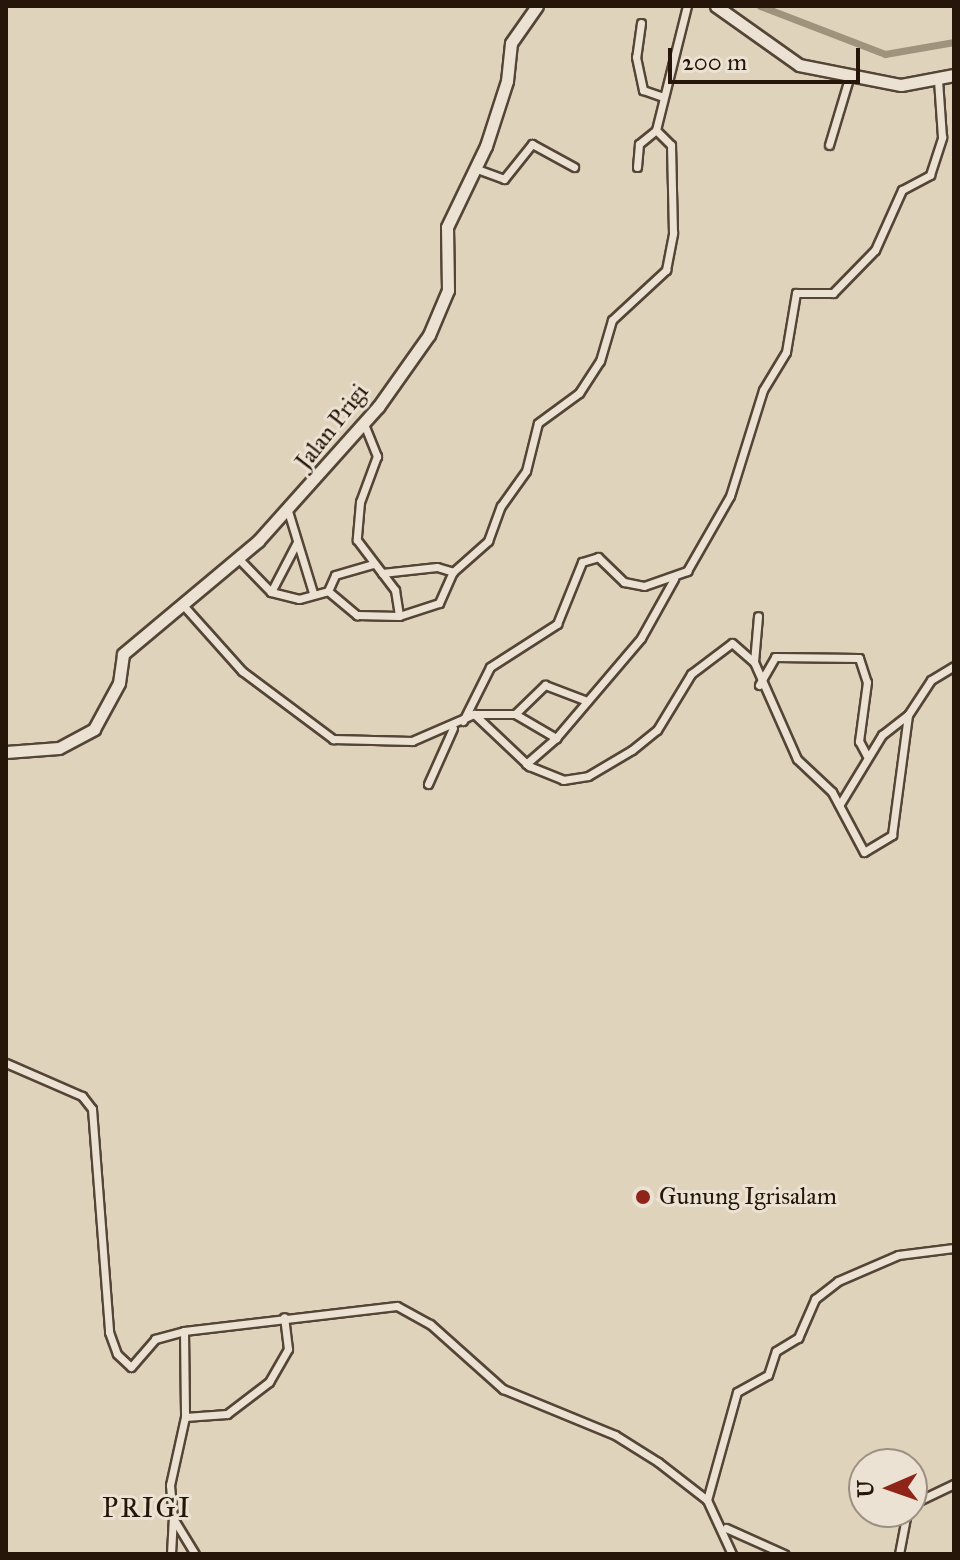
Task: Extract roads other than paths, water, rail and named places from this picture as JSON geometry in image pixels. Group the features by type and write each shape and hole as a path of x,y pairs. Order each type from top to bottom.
{"street":[{"name":"Jalan Prigi","path":"6,752 59,748 94,729 119,683 123,654 238,558 288,511 364,424 429,335 450,280 447,227 477,169 507,81 511,43 537,6"},
{"path":"637,167 639,144 656,130 687,6"},
{"path":"716,6 786,59 901,85 954,75"},
{"path":"641,23 636,57 643,90 663,97"},
{"path":"829,145 850,75"},
{"path":"526,764 556,738 641,638 674,579 695,559 730,496 763,390 790,340 796,293 833,293 875,250 902,190 930,175 942,137 938,80"},
{"path":"238,558 271,592 293,600 328,591 357,615 399,616 435,607 453,572 488,541 501,506 526,471 538,423 579,393 600,361 612,320 666,270 673,233 671,145 656,130"},
{"path":"477,169 504,179 532,144 574,167"},
{"path":"364,424 377,456 360,502 357,540 395,590 399,616"},
{"path":"288,511 313,593"},
{"path":"271,592 297,542"},
{"path":"463,721 490,667 557,624 582,562 598,557 613,575 637,586 674,579"},
{"path":"328,591 335,575 373,564"},
{"path":"382,573 437,567 453,572"},
{"path":"183,605 242,671 333,739 392,743 453,728 474,714 515,714 556,738"},
{"path":"758,616 754,662 759,686 797,759 840,804 862,851 890,837 908,715"},
{"path":"474,714 526,764 563,780 588,776 657,730 687,678 726,644 754,662"},
{"path":"759,686 775,657 859,658 867,687 859,741 867,756"},
{"path":"840,804 867,756 908,715 931,680 954,666"},
{"path":"515,714 545,685 587,701"},
{"path":"428,784 453,728"},
{"path":"6,1063 82,1096 92,1109 109,1332 117,1354 131,1367 155,1339 184,1331 397,1306 430,1324 503,1389 631,1443 707,1500 726,1528 732,1554"},
{"path":"707,1500 737,1392 768,1375 776,1351 798,1338 815,1299 898,1255 954,1248"},
{"path":"185,1417 227,1414 269,1382 288,1349 284,1317"},
{"path":"171,1554 173,1518 170,1474 185,1417 184,1331"},
{"path":"928,1496 954,1484"},
{"path":"173,1518 195,1554"},
{"path":"726,1528 784,1554"},
{"path":"899,1554 904,1528"}],"waterway":[{"path":"760,6 885,54 954,42"}],"place":[{"name":"Gunung Igrisalam","path":"643,1197"}],"district":[{"name":"PRIGI","path":"147,1508"}]}
